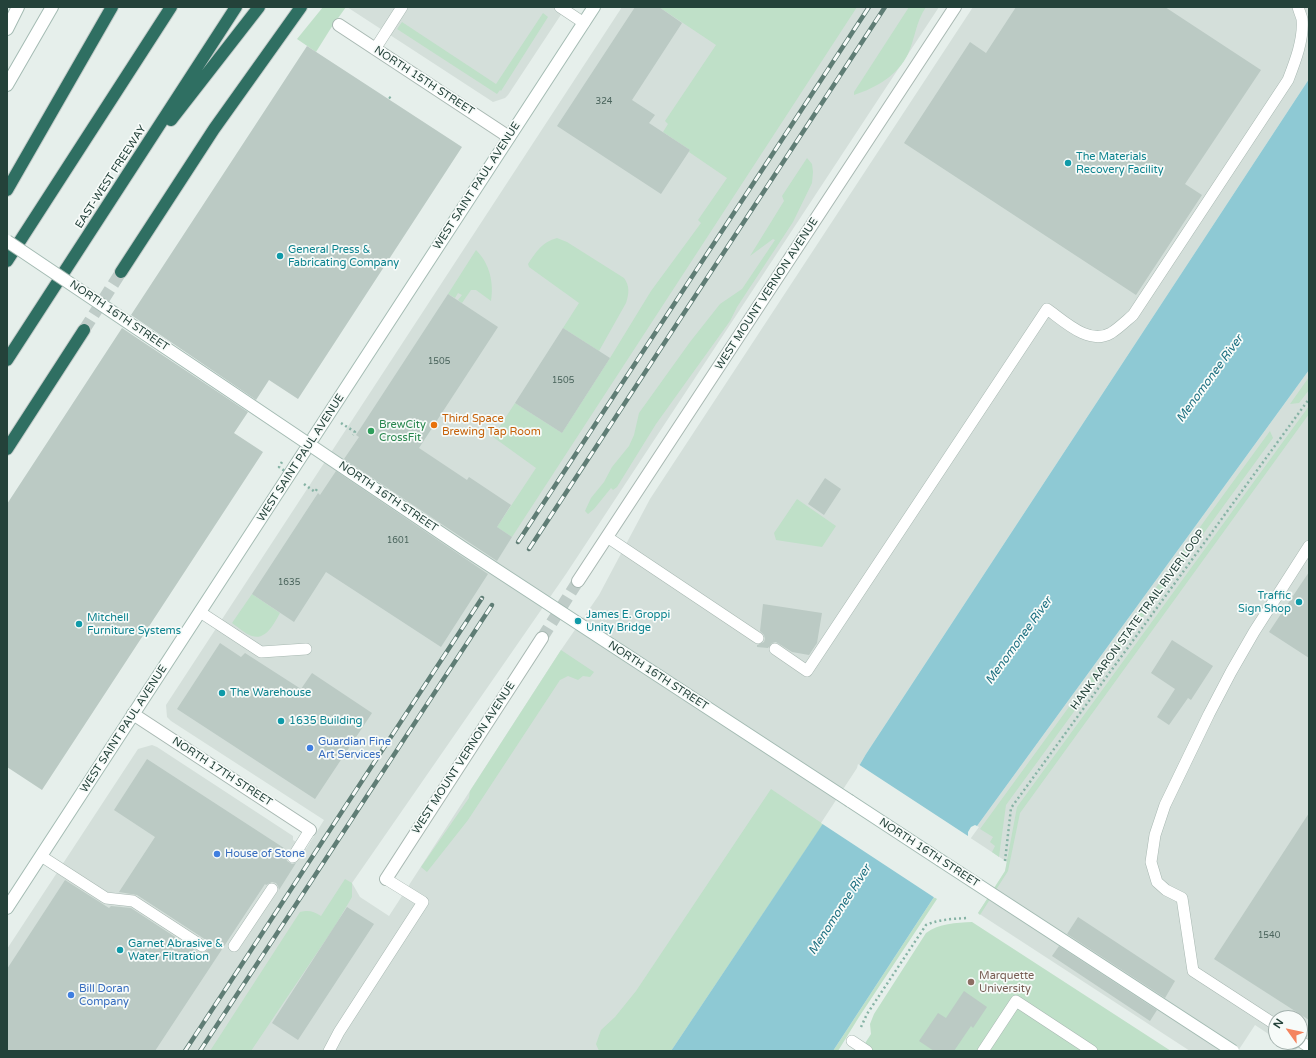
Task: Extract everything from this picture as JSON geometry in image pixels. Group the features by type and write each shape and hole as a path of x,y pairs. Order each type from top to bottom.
{"highway":[{"path":"7,190 112,7"},
{"path":"7,261 171,7"},
{"name":"EAST-WEST FREEWAY","path":"7,360 236,7"},
{"path":"118,189 259,7"},
{"path":"121,272 214,129 301,7"},
{"path":"7,449 84,330"}],"street":[{"path":"7,28 18,7"},
{"path":"7,85 52,7"},
{"name":"WEST SAINT PAUL AVENUE","path":"7,908 594,7"},
{"name":"WEST MOUNT VERNON AVENUE","path":"578,582 955,7"},
{"name":"NORTH 15TH STREET","path":"339,25 509,137"},
{"name":"NORTH 16TH STREET","path":"7,241 463,548 1233,1051"},
{"name":"WEST MOUNT VERNON AVENUE","path":"386,879 542,638"},
{"name":"NORTH 17TH STREET","path":"133,714 310,830"}],"lane":[{"path":"375,49 402,7"},
{"path":"560,7 584,23"},
{"path":"775,649 807,671 1047,309 1083,334 1096,337 1110,334 1133,315 1288,80 1301,37 1302,19 1298,7"},
{"path":"607,537 758,638"},
{"path":"1268,1020 1193,971 1182,898 1166,890 1157,882 1151,862 1155,835 1165,805 1209,714 1254,632 1309,546"},
{"path":"200,612 261,652 306,649"},
{"path":"293,857 310,830"},
{"path":"41,856 106,898 133,901 202,946"},
{"path":"329,1051 339,1032 423,902 386,879"},
{"path":"234,946 272,889"},
{"path":"983,1051 1016,1001 1092,1051"},
{"path":"852,1041 867,1051"}],"path":[{"path":"389,97 393,100"},
{"name":"HANK AARON STATE TRAIL RIVER LOOP","path":"1005,861 1011,808 1309,399"},
{"path":"337,420 355,432 353,435"},
{"path":"282,462 279,468 292,476"},
{"path":"852,1041 867,1014 926,925 945,919 967,918"}],"shaded area":[{"path":"347,7 566,7 508,95 505,98 493,102"},
{"path":"622,7 939,7 566,574 352,883 360,897 389,916 561,650 599,595 650,499 973,7 1309,7 1309,79 866,754 859,766 860,767 671,1051 7,1051 7,949 138,749 152,745 157,747 293,836 293,840 306,849 324,820 171,721 167,717 166,705"},
{"path":"1309,370 1309,1051 1302,1050 1308,1050 1308,1010 1268,1010 1268,1034 1255,1025 1238,1051 1190,1051 978,913 1005,872 1007,862 969,837"}],"green space":[{"path":"323,7 346,7 316,52 297,39"},
{"path":"659,7 857,7 512,537 497,527 536,468 493,437 515,403 562,433 651,291 701,223 698,220 727,178 663,132 668,124 665,121 716,45"},
{"path":"909,7 926,7 920,18 904,62 886,80 870,89 854,95 854,92"},
{"path":"543,13 548,17 501,91 500,90 497,94 397,29 402,22 496,84"},
{"path":"807,158 812,164 812,183 793,222 737,307 730,321 656,424 617,487 613,490 611,488 588,514 585,511 591,498 604,482 612,467 629,446 634,435 639,413 690,342 720,304 742,289 775,240 773,239 750,256 784,201 782,196"},
{"path":"557,238 567,242 624,278 627,284 628,293 626,303 599,351 563,328 579,303 529,267 528,264 540,248 547,242"},
{"path":"476,250 485,261 490,274 492,287 491,301 476,290 471,290 462,303 458,300 462,295 458,293 455,298 448,294"},
{"path":"1309,377 1309,390 1299,403 1290,404"},
{"path":"1309,406 1309,414 1020,813 1008,871 980,915 978,913 1005,871 1017,807"},
{"path":"1270,431 1273,438 1006,805 999,857 992,852 995,846 990,842 993,837 980,829"},
{"path":"797,499 836,526 822,547 776,540 774,533"},
{"path":"252,594 280,613 269,630 262,636 257,637 247,634 232,623"},
{"path":"561,650 594,672 590,677 583,676 578,680 568,676 560,680 468,820 427,872 421,867 469,798 470,791"},
{"path":"771,789 823,824 671,1051 599,1051 596,1044 601,1030 615,1017 636,991"},
{"path":"345,879 352,883 352,897 335,926 251,1051 210,1051 300,912 311,911 321,916"},
{"path":"934,897 937,899 838,1051 833,1051"},
{"name":"Marquette University","path":"972,922 1171,1051 860,1051 871,1034 870,1024 874,1014 926,933 942,925"}],"water":[{"name":"Menomonee River","path":"1309,79 1309,370 969,837 934,897 833,1051 671,1051 860,768 859,766 866,754"}],"pier":[{"path":"858,764 968,836 968,832 971,827 975,825 979,827 935,898 821,823 857,768"}],"building":[{"path":"635,7 659,7 682,23 632,100 655,115 649,123 690,150 661,194 557,126"},
{"name":"The Materials Recovery Facility","path":"1016,7 1165,7 1261,70 1185,184 1202,195 1136,295 904,143 970,42 986,53"},
{"name":"General Press & Fabricating Company","path":"307,46 462,147 298,399 269,380 256,400 131,315"},
{"path":"448,294 498,327 419,448 467,480 469,477 511,505 497,527 512,537 497,561 344,459 359,437 356,435"},
{"name":"Mitchell Furniture Systems","path":"122,328 248,412 234,433 263,452 42,790 7,767 7,504"},
{"path":"563,328 610,358 562,433 515,403"},
{"path":"336,471 488,574 441,647 326,572 294,622 252,594 318,493 320,495"},
{"path":"825,478 841,489 824,515 808,504"},
{"name":"Traffic Sign Shop","path":"1309,572 1309,658 1269,632"},
{"path":"763,604 822,613 817,643 809,655 792,652 776,642 772,643 768,648 757,647 757,645 764,642 765,639 764,635 760,631"},
{"path":"1172,640 1213,666 1191,700 1188,698 1169,725 1157,717 1175,689 1151,673"},
{"name":"1635 Building","path":"220,643 241,657 245,653 301,689 312,673 372,713 315,799 177,709"},
{"path":"147,759 287,850 287,861 292,864 296,863 279,890 276,883 272,882 266,885 265,884 155,1051 7,1051 7,969 65,880 109,908 111,906 131,908 198,952 205,952 208,949 208,943 206,940 137,895 119,892 155,837 114,810"},
{"path":"1309,813 1309,1020 1308,1010 1293,1010 1214,959"},
{"path":"347,907 374,924 298,1040 272,1023"},
{"path":"1078,917 1175,981 1165,998 1067,934"},
{"path":"1059,946 1157,1010 1150,1021 1052,956"},
{"path":"964,991 987,1007 973,1028 971,1026 954,1051 934,1051 919,1041 938,1013 946,1018"}],"tunnel":[{"path":"84,330 121,272"},
{"path":"542,638 578,581"}],"railway":[{"path":"518,542 869,7"},
{"path":"529,549 885,7"},
{"path":"185,1051 482,598"},
{"path":"200,1051 492,605"}],"place":[{"name":"The Materials Recovery Facility","path":"1068,163"},
{"name":"General Press & Fabricating Company","path":"280,256"},
{"name":"Third Space Brewing Tap Room","path":"434,425"},
{"name":"BrewCity CrossFit","path":"371,431"},
{"name":"Traffic Sign Shop","path":"1299,602"},
{"name":"James E. Groppi Unity Bridge","path":"578,621"},
{"name":"Mitchell Furniture Systems","path":"79,624"},
{"name":"The Warehouse","path":"222,693"},
{"name":"1635 Building","path":"281,721"},
{"name":"Guardian Fine Art Services","path":"310,748"},
{"name":"House of Stone","path":"217,854"},
{"name":"Garnet Abrasive & Water Filtration","path":"120,950"},
{"name":"Marquette University","path":"971,982"},
{"name":"Bill Doran Company","path":"71,995"}]}
